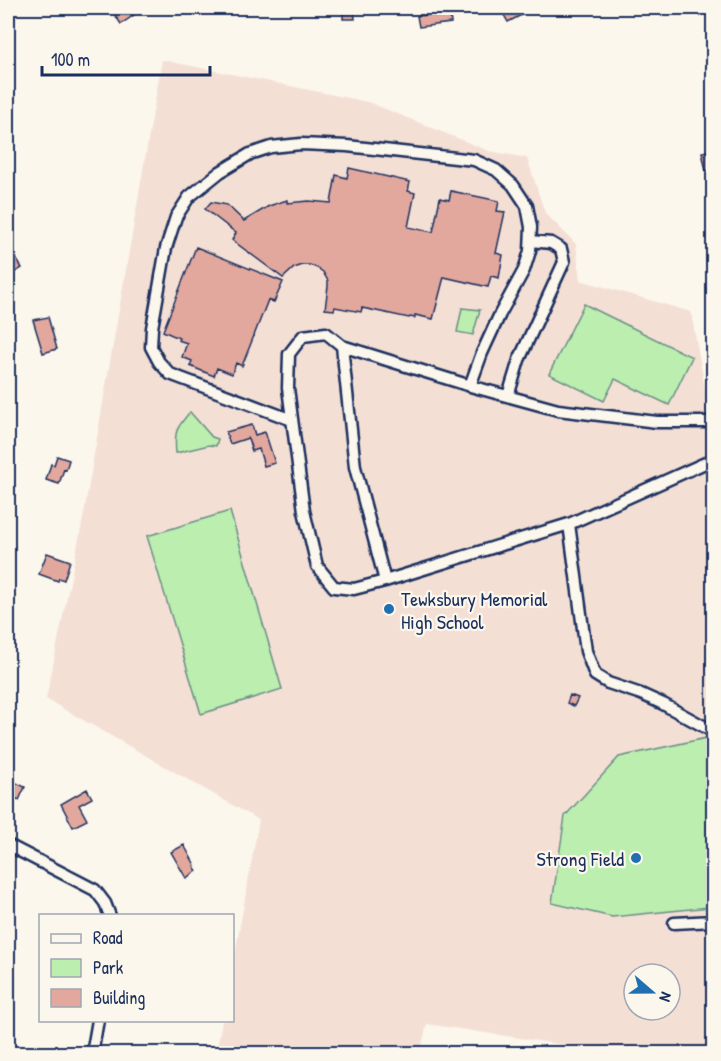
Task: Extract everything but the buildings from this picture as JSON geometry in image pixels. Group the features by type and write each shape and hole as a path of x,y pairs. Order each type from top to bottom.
{"street":[{"path":"292,420 170,374 159,362 151,347 152,328 166,248 176,217 189,196 220,172 250,154 271,147 301,144 347,146 474,160 496,170 513,184 527,206 531,227 530,251 524,270 482,353 470,386"},
{"path":"508,396 519,360 564,262 561,249 551,243 531,241"},
{"path":"714,422 657,422 558,410 470,386 342,346 326,333 303,336 289,354 288,388 304,511 317,566 334,587 354,590 569,524 714,459"},
{"path":"342,346 355,467 385,581"},
{"path":"569,524 586,651 595,675 608,683 663,704 714,732"},
{"path":"8,845 95,890 110,914"},
{"path":"674,923 714,921"},
{"path":"92,1053 98,1022"}],"shaded area":[{"name":"Tewksbury Memorial High School","path":"162,60 368,102 489,151 527,158 545,213 576,244 580,280 691,312 707,399 713,399 713,1053 602,1053 584,1048 427,1024 420,1053 216,1053 222,1022 234,1022 234,959 259,820 46,699 83,519"}],"green space":[{"path":"584,304 692,357 669,405 615,379 604,401 549,374"},
{"path":"462,308 480,310 473,335 457,332"},
{"path":"190,412 212,437 218,439 216,446 209,445 176,453 177,431"},
{"path":"230,511 282,689 201,714 147,536"},
{"name":"Strong Field","path":"711,737 714,748 714,901 710,907 612,917 552,903 565,816 619,757"}],"place":[{"name":"Tewksbury Memorial High School","path":"389,609"},
{"name":"Strong Field","path":"636,858"}]}
